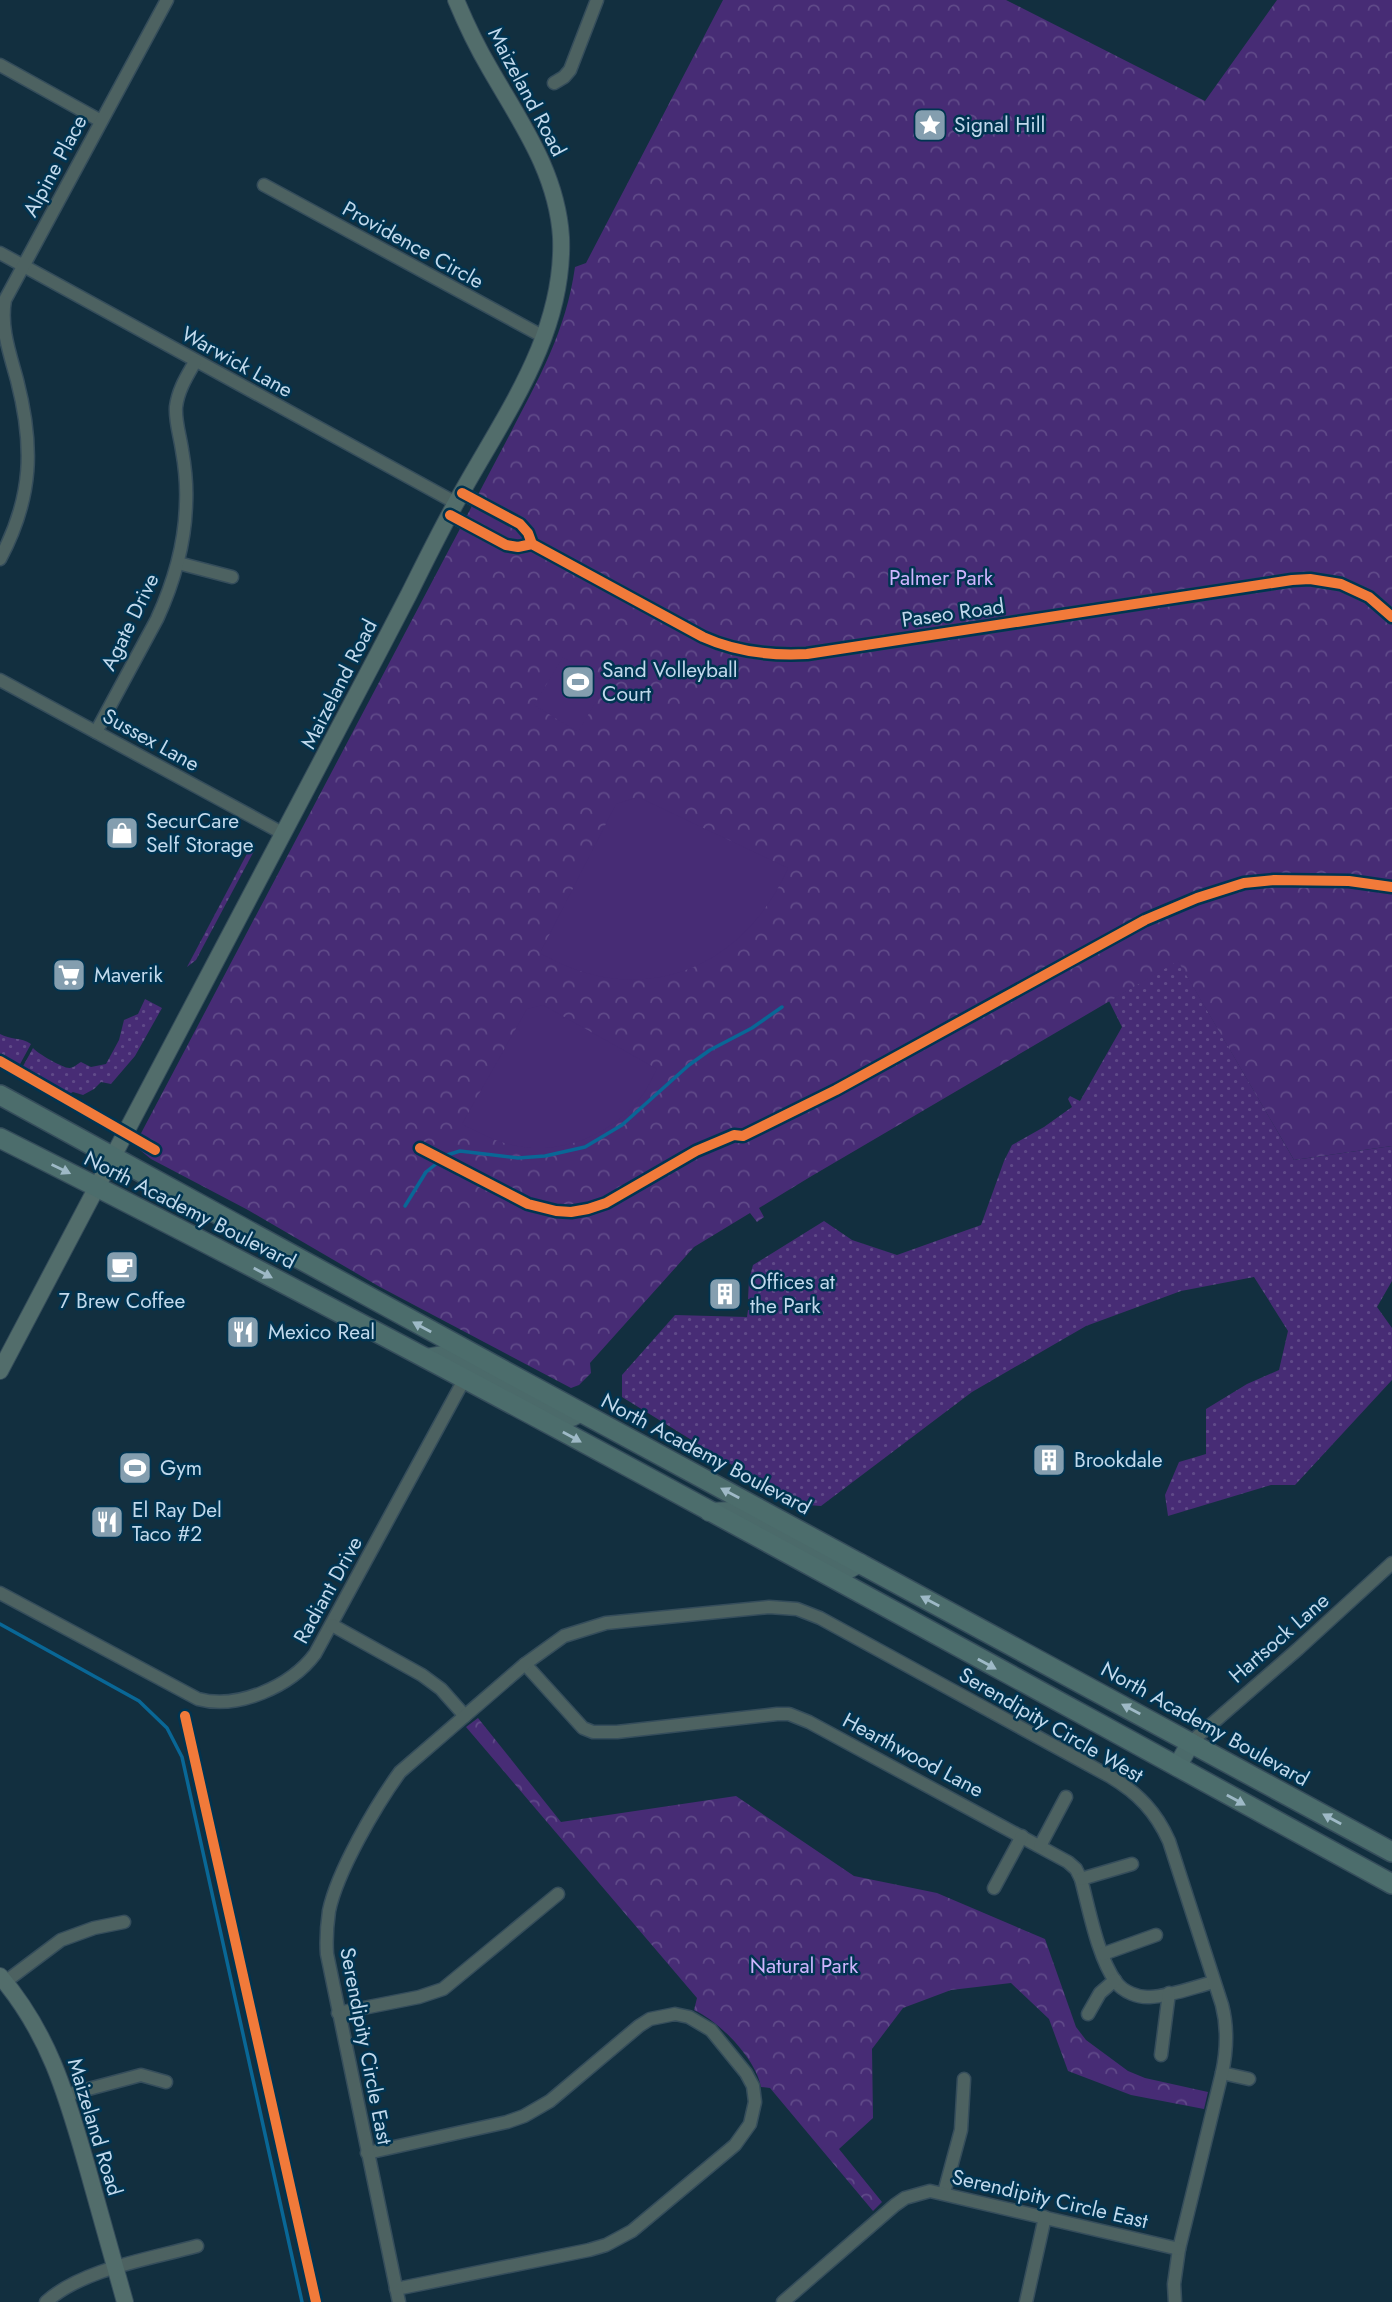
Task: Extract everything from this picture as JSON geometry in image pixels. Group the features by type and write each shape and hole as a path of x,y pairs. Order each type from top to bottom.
{"highway":[{"name":"North Academy Boulevard","path":"0,1095 580,1413 1392,1852"},
{"name":"North Academy Boulevard","path":"0,1138 464,1378 1392,1884"}],"main road":[{"name":"Maizeland Road","path":"0,1371 456,503 501,425 544,337 555,302 560,261 561,237 552,189 538,152 483,58 456,0"},
{"path":"426,1358 442,1355 459,1362 557,1414 572,1417 580,1413"},
{"path":"709,1512 732,1511 842,1570 860,1563"},
{"path":"1177,1767 1191,1742"},
{"name":"Maizeland Road","path":"3,1979 42,2037 66,2095 125,2302"}],"street":[{"name":"Alpine Place","path":"0,559 12,535 20,509 29,462 26,417 3,320 5,300 167,0"},
{"path":"554,83 570,70 597,0"},
{"path":"0,65 101,121"},
{"name":"Providence Circle","path":"264,185 544,337"},
{"name":"Warwick Lane","path":"0,253 456,503"},
{"name":"Agate Drive","path":"96,732 157,619 178,564 186,502 176,407 183,385 195,362"},
{"name":"Paseo Road","path":"456,503 520,523 532,544"},
{"name":"Paseo Road","path":"456,503 506,545 518,547 532,544 703,637 726,647 766,654 807,654 1128,607 1259,584 1310,579 1328,580 1356,590 1376,602 1392,617"},
{"path":"178,564 232,577"},
{"name":"Sussex Lane","path":"0,680 284,834"},
{"name":"Radiant Drive","path":"0,1593 198,1699 218,1703 244,1700 299,1671 315,1654 464,1378"},
{"name":"Hartsock Lane","path":"1191,1742 1392,1563"},
{"name":"Serendipity Circle West","path":"465,1716 525,1664 564,1636 606,1623 769,1607 796,1609 820,1618 1111,1777 1147,1804 1169,1841 1226,2021 1226,2057 1179,2249 1174,2284 1175,2302"},
{"path":"332,1625 422,1675 441,1689 465,1716"},
{"name":"Hearthwood Lane","path":"525,1664 576,1722 593,1732 617,1732 789,1714 809,1722 1022,1836 1076,1869 1103,1954 1115,1980"},
{"name":"Serendipity Circle East","path":"398,2295 338,2013 326,1939 330,1910 339,1881 381,1801 394,1781 415,1758 465,1716"},
{"path":"1040,1846 1066,1797"},
{"path":"994,1888 1022,1836"},
{"path":"1081,1879 1132,1864"},
{"path":"338,2013 419,1997 443,1989 558,1894"},
{"path":"3,1979 61,1940 94,1928 124,1922"},
{"path":"1103,1954 1156,1936"},
{"path":"1088,2014 1100,1993 1115,1980 1125,1990 1149,1997 1214,1982"},
{"path":"1161,2055 1169,1993"},
{"path":"367,2153 524,2116 550,2101 639,2026 664,2015 689,2017 701,2023 729,2050 753,2086 755,2102 750,2124 735,2146 632,2231 606,2245 589,2250 398,2295"},
{"path":"1222,2073 1250,2079"},
{"path":"66,2095 141,2075 166,2082"},
{"path":"944,2193 961,2130 964,2079"},
{"name":"Serendipity Circle East","path":"783,2302 905,2198 930,2191 1179,2249"},
{"path":"1026,2302 1045,2217"},
{"path":"46,2302 75,2281 197,2246"}],"green space":[{"name":"Palmer Park","path":"723,0 1006,0 1205,101 1277,0 1392,0 1392,1146 1294,1160 1178,961 759,1208 764,1217 757,1222 750,1213 694,1247 590,1363 591,1373 579,1385 571,1388 380,1287 248,1210 151,1159 140,1150 138,1139 531,393 558,333 575,267 586,263"},
{"path":"563,657 607,683 578,732 534,705"},
{"path":"638,797 788,868 768,903 744,932 716,955 684,970 650,978 614,979 577,970 540,953 616,804"},
{"path":"250,848 254,851 196,960 187,967"},
{"path":"1178,960 1294,1160 1392,1146 1392,1281 1377,1307 1392,1328 1392,1380 1295,1485 1271,1485 1168,1516 1165,1495 1179,1462 1206,1454 1206,1409 1247,1384 1279,1370 1288,1331 1254,1277 1181,1291 1086,1326 972,1392 821,1506 795,1504 622,1397 622,1375 675,1315 747,1317 748,1310 753,1310 753,1300 748,1299 753,1265 824,1221 852,1240 897,1255 981,1225 1012,1145 1072,1107 1068,1099 1070,1096 1080,1101 1122,1027 1109,1001"},
{"path":"145,999 162,1008 135,1056 111,1084 101,1082 83,1095 73,1092 67,1095 22,1068 33,1048 67,1068 81,1062 91,1067 106,1064 119,1040 124,1020 138,1014"},
{"path":"543,1005 657,1069 643,1094 626,1114 597,1134 581,1141 546,1148 512,1145 492,1139 462,1124 527,1009"},
{"path":"0,1034 31,1044 19,1066 0,1057"},
{"name":"Natural Park","path":"478,1718 561,1822 736,1796 854,1876 937,1893 1045,1939 1076,2027 1086,2040 1128,2071 1145,2078 1208,2092 1204,2109 1131,2095 1068,2071 1049,2019 1011,1983 951,1990 903,2008 872,2049 873,2118 839,2149 882,2202 873,2211 770,2088 761,2087 752,2065 735,2042 715,2023 694,2010 697,1998 466,1727"}],"waterway":[{"path":"447,1155 460,1151 518,1158 545,1156 585,1147 622,1125 689,1065 710,1050 752,1028 782,1007"},
{"path":"405,1206 426,1172 436,1164"},
{"path":"0,1624 139,1701 167,1728 182,1757 302,2302"}],"cycle path":[{"path":"462,493 520,524 528,533 532,544"},
{"path":"450,515 506,545 518,547 532,544 703,637 728,646 767,653 807,654 1292,580 1310,579 1341,584 1369,597 1392,617"},
{"path":"420,1148 528,1204 556,1211 588,1209 606,1203 696,1151 734,1135 743,1136 836,1090 1145,920 1197,898 1244,883 1274,880 1349,881 1392,887"},
{"path":"0,1061 155,1150"},
{"path":"185,1716 316,2302"}],"place":[{"name":"Signal Hill","path":"930,125"},
{"name":"Sand Volleyball Court","path":"578,682"},
{"name":"SecurCare Self Storage","path":"122,833"},
{"name":"Maverik","path":"69,975"},
{"name":"7 Brew Coffee","path":"122,1267"},
{"name":"Offices at the Park","path":"725,1294"},
{"name":"Mexico Real","path":"243,1332"},
{"name":"Brookdale","path":"1049,1460"},
{"name":"Gym","path":"135,1468"},
{"name":"El Ray Del Taco #2","path":"107,1522"}]}
